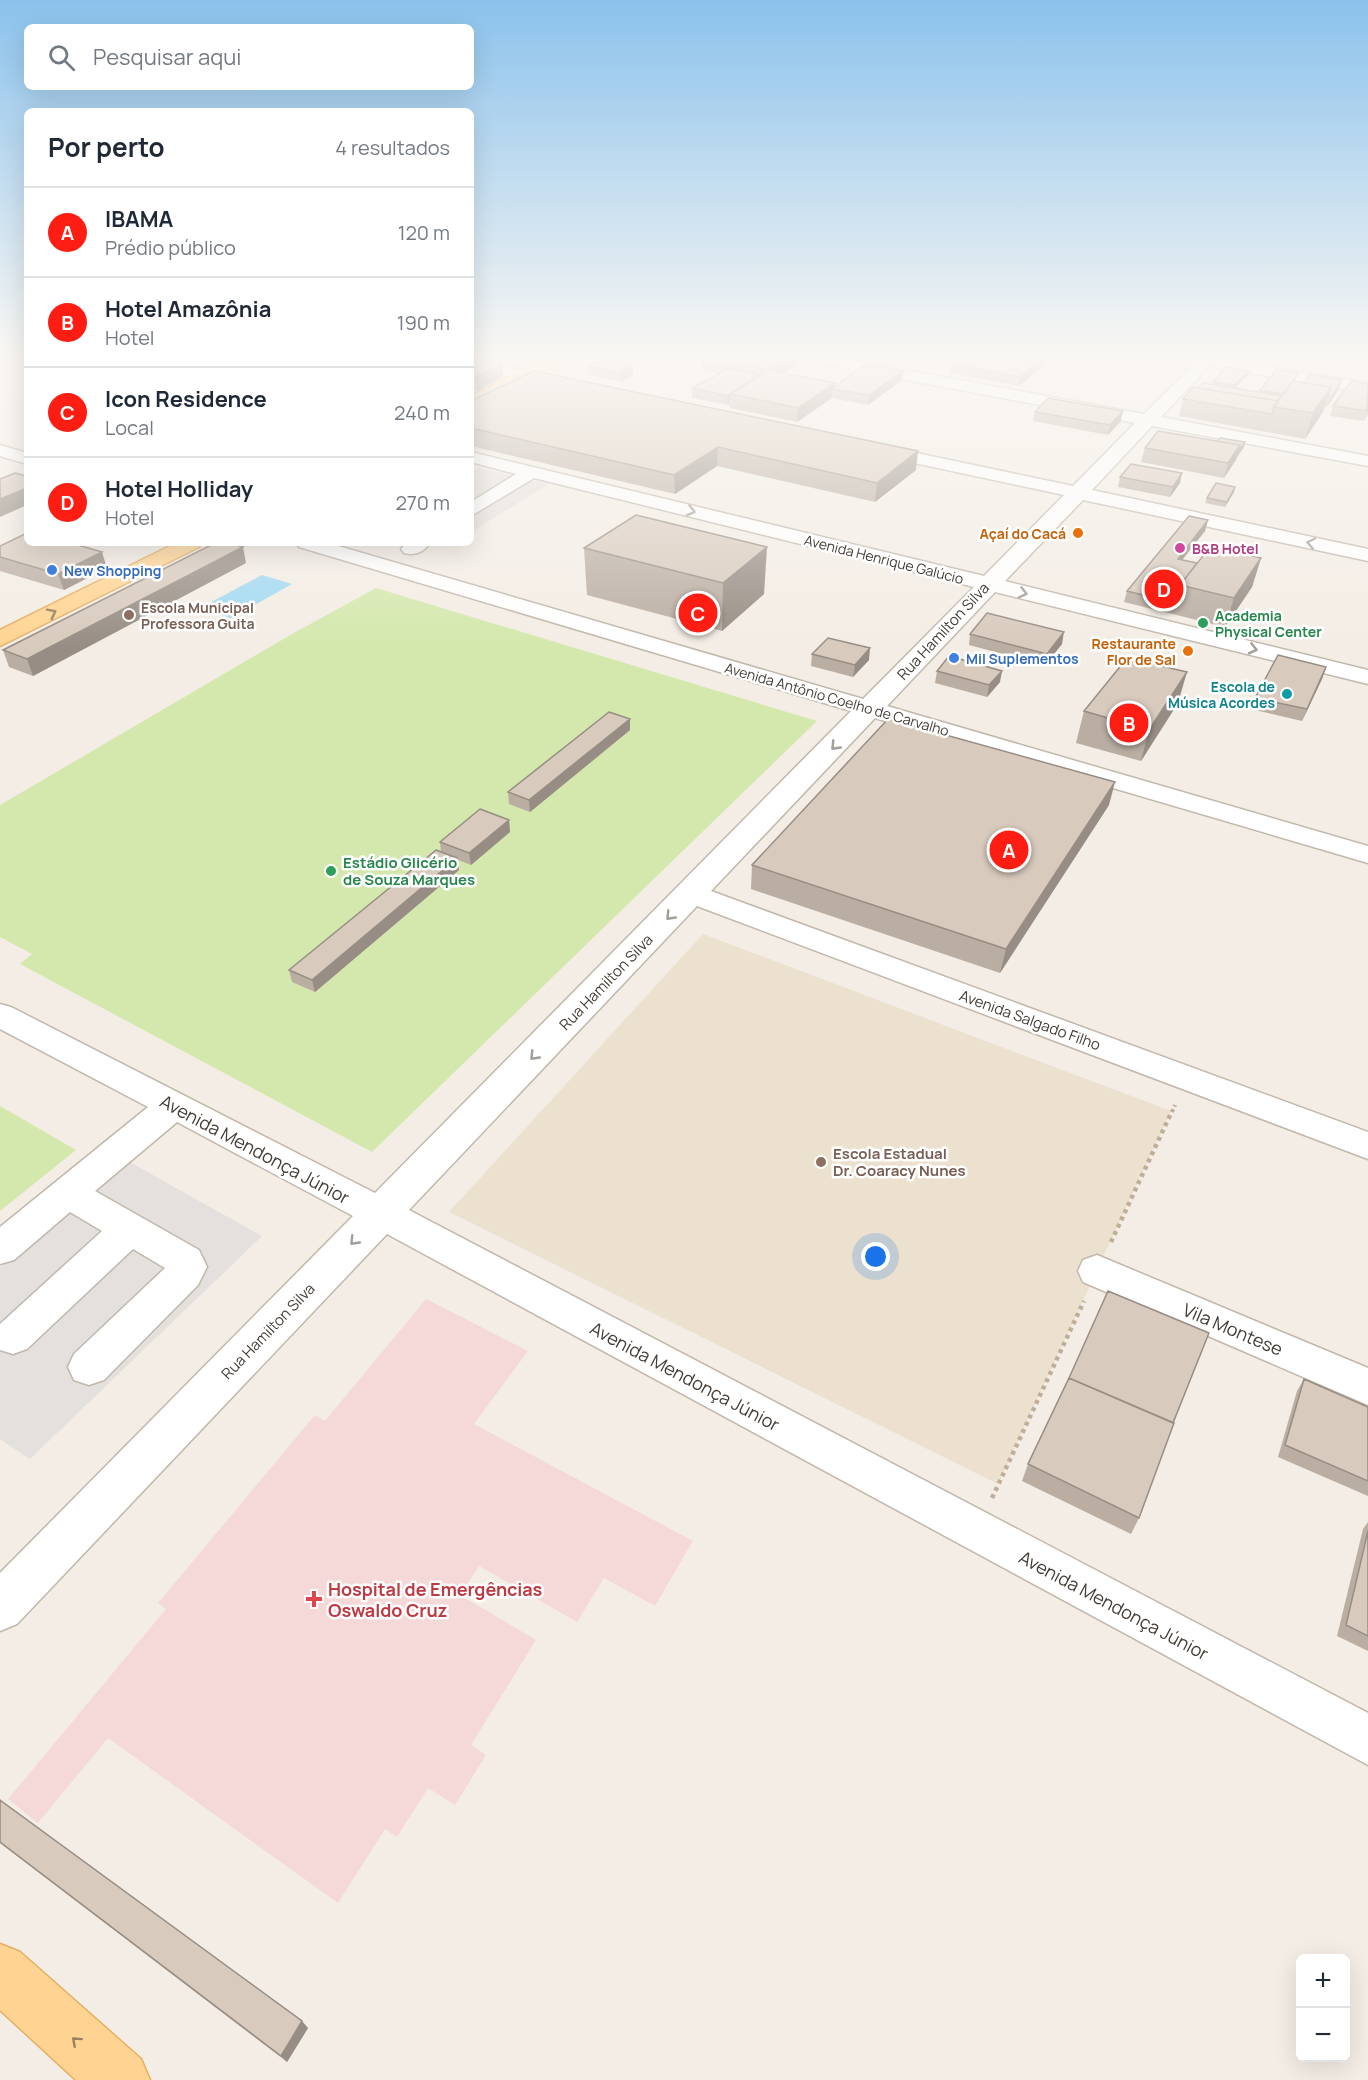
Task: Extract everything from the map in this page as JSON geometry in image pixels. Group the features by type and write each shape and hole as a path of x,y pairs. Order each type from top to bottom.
{"main road":[{"path":"0,639 186,546"},
{"path":"0,1972 120,2080"}],"street":[{"path":"9,453 24,458"},
{"path":"893,453 1368,555"},
{"name":"Rua Hamilton Silva","path":"0,1607 692,894 987,584 1116,453"},
{"path":"1326,453 1368,461"},
{"name":"Avenida Henrique Galúcio","path":"474,458 1368,677"},
{"path":"474,508 531,472"},
{"name":"Avenida Antônio Coelho de Carvalho","path":"316,546 1368,855"},
{"name":"Avenida Salgado Filho","path":"692,894 1368,1146"},
{"name":"Avenida Mendonça Júnior","path":"0,1015 381,1213 1368,1740"},
{"path":"0,1249 173,1106"},
{"path":"68,1193 185,1261 188,1267 184,1275 89,1367"},
{"path":"13,1337 130,1229"},
{"name":"Vila Montese","path":"1097,1271 1368,1387"}],"path":[{"path":"976,1531 1187,1078"}],"shaded area":[{"path":"479,468 549,484 474,530 474,470"},
{"name":"Escola Estadual Dr. Coaracy Nunes","path":"703,934 1171,1111 998,1484 449,1212"},
{"path":"126,1160 262,1236 30,1459 0,1439 0,1267"},
{"name":"Hospital de Emergências Oswaldo Cruz","path":"426,1299 528,1351 474,1424 693,1541 655,1606 604,1578 577,1622 479,1566 460,1595 536,1640 471,1745 486,1755 455,1805 428,1788 397,1837 385,1829 338,1903 108,1738 38,1823 8,1799 166,1609 158,1603 315,1415 325,1421"}],"green space":[{"name":"Estádio Glicério de Souza Marques","path":"376,588 817,721 372,1152 20,964 32,954 0,937 0,805 292,634"},
{"path":"0,1106 76,1150 0,1211"}],"water":[{"path":"262,575 292,584 231,618 200,608"}],"building":[{"path":"579,453 708,453 674,475"},
{"path":"745,453 915,453 877,483"},
{"path":"1173,453 1235,453 1228,463"},
{"path":"1131,464 1182,473 1173,487 1120,477"},
{"path":"15,473 24,475 24,489 0,499 0,479"},
{"path":"1216,483 1235,487 1227,502 1207,498"},
{"path":"636,515 767,547 723,583 584,548"},
{"path":"1189,516 1208,520 1178,559 1197,563 1180,585 1175,603 1127,591"},
{"path":"24,534 24,546 81,546 102,552 58,574 0,557 0,546"},
{"path":"209,546 243,547 27,659 3,650"},
{"path":"1210,547 1261,558 1234,598 1180,585"},
{"path":"987,613 1064,632 1047,654 970,634"},
{"path":"828,638 870,648 855,665 812,654"},
{"name":"Escola de Música Acordes","path":"1278,655 1326,667 1307,709 1255,698"},
{"path":"949,656 1002,671 989,685 937,671"},
{"path":"1127,658 1187,672 1149,730 1084,711"},
{"path":"609,712 630,719 529,800 508,792"},
{"path":"888,719 1115,782 1006,949 752,865"},
{"path":"480,809 509,820 469,853 440,842"},
{"path":"436,850 457,858 312,980 289,970"},
{"path":"1108,1291 1209,1333 1173,1423 1069,1378"},
{"path":"1069,1378 1174,1423 1139,1518 1028,1464"},
{"path":"1304,1379 1368,1407 1368,1481 1285,1445"},
{"path":"1368,1531 1368,1636 1346,1625"},
{"path":"0,1800 302,2021 281,2056 0,1842"}],"place":[{"name":"Açaí do Cacá","path":"1078,533"},
{"name":"B&B Hotel","path":"1180,548"},
{"name":"New Shopping","path":"52,570"},
{"name":"Hotel Holliday","path":"1164,589"},
{"name":"Icon Residence","path":"698,613"},
{"name":"Escola Municipal Professora Guita","path":"129,615"},
{"name":"Academia Physical Center","path":"1203,623"},
{"name":"Restaurante Flor de Sal","path":"1188,651"},
{"name":"Mil Suplementos","path":"954,658"},
{"name":"Escola de Música Acordes","path":"1287,694"},
{"name":"Hotel Amazônia","path":"1129,723"},
{"name":"IBAMA","path":"1009,850"},
{"name":"Estádio Glicério de Souza Marques","path":"331,871"},
{"name":"Escola Estadual Dr. Coaracy Nunes","path":"821,1162"},
{"name":"Hospital de Emergências Oswaldo Cruz","path":"314,1599"}]}
